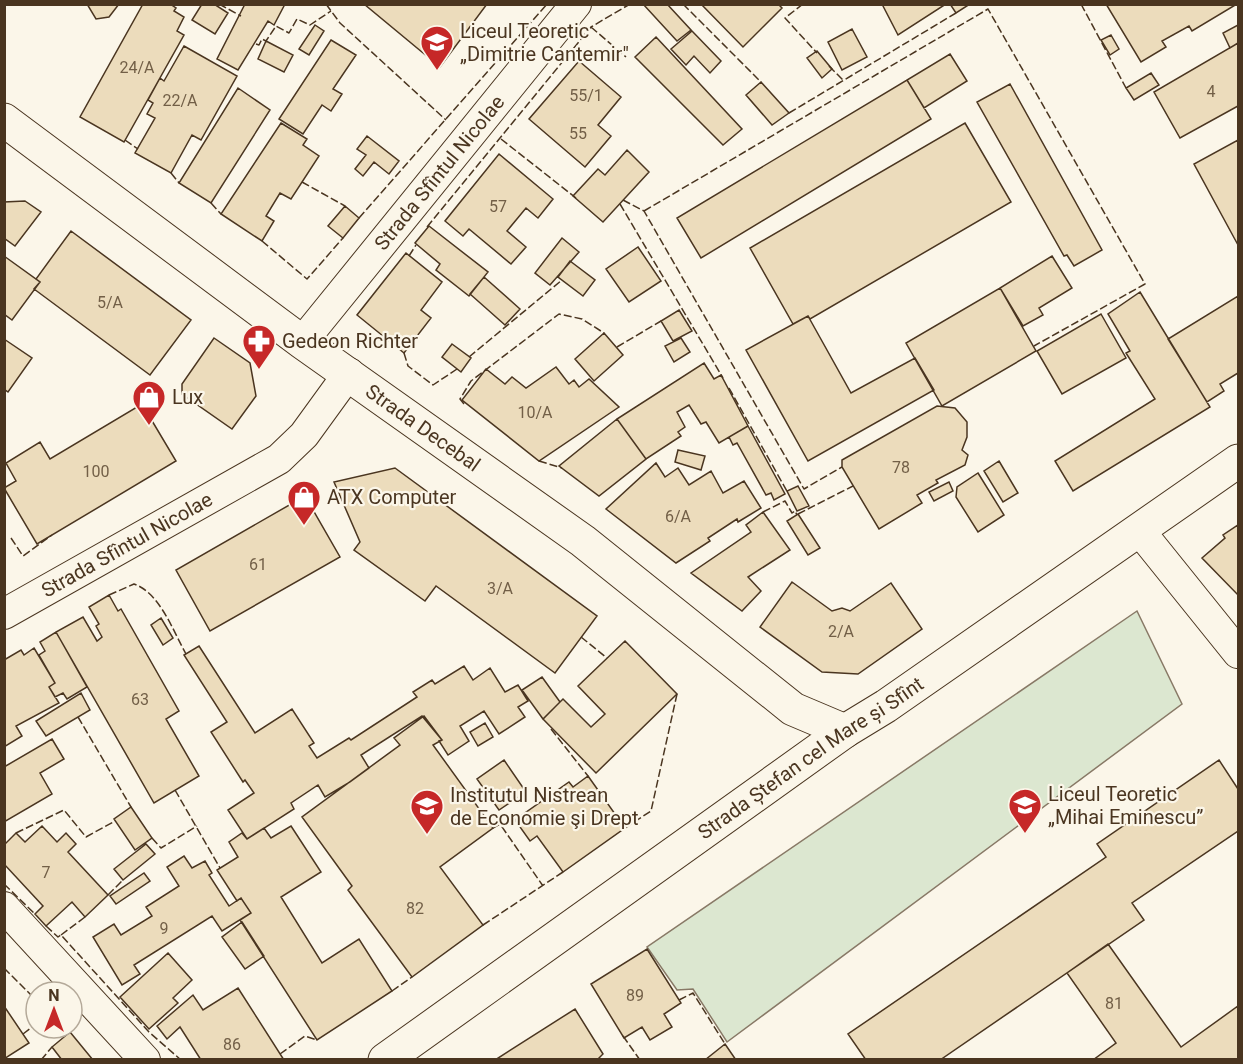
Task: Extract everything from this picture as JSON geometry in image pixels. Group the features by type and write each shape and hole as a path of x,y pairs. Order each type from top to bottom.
{"main road":[{"name":"Strada Decebal","path":"4,120 302,342 349,373 583,541 794,709 845,731"},
{"name":"Strada Ștefan cel Mare și Sfînt","path":"385,1059 845,731 886,706 1239,461"}],"street":[{"name":"Strada Sfîntul Nicolae","path":"302,342 576,4"},
{"name":"Strada Sfîntul Nicolae","path":"4,614 279,459 304,435 349,373"},
{"path":"1139,530 1239,653"},
{"path":"4,907 145,1059"}],"green space":[{"path":"1137,611 1182,704 727,1042 693,989 677,990 647,947"}],"building":[{"path":"87,4 119,4 109,17 96,19"},
{"path":"143,4 170,4 176,8 174,11 184,17 177,31 184,35 124,142 80,117"},
{"path":"202,4 214,4 228,13 215,34 192,20"},
{"path":"245,4 285,4 274,25 268,21 238,70 217,59"},
{"path":"364,4 487,4 440,67"},
{"path":"643,4 667,4 691,30 677,41"},
{"path":"701,4 778,4 782,8 743,47"},
{"path":"882,4 946,4 898,35"},
{"path":"950,4 970,4 956,13"},
{"path":"1106,4 1237,4 1192,31 1189,26 1162,41 1166,47 1141,62"},
{"path":"315,25 324,31 309,55 299,49"},
{"path":"1238,25 1238,43 1230,48 1223,33"},
{"path":"852,29 867,57 842,70 828,42"},
{"path":"692,31 721,61 710,73 694,56 686,65 671,49"},
{"path":"1111,35 1119,49 1110,55 1101,40"},
{"path":"656,37 742,129 723,145 635,57"},
{"path":"331,40 356,55 333,89 342,94 331,111 322,105 303,134 279,119"},
{"path":"266,41 293,55 284,72 258,59"},
{"path":"1238,43 1238,106 1180,138 1154,92"},
{"path":"184,46 237,76 201,140 192,135 171,173 135,153 155,118 147,114 153,103 148,100 160,78 164,81"},
{"path":"817,51 832,69 822,78 807,58"},
{"path":"950,54 967,81 924,108 907,80"},
{"path":"579,61 621,97 598,125 611,136 585,167 529,119"},
{"path":"1151,73 1159,85 1134,100 1126,88"},
{"path":"907,80 931,119 701,258 677,218"},
{"path":"761,82 789,113 772,125 746,95"},
{"path":"1010,84 1102,250 1074,266 1067,255 1064,256 977,102"},
{"path":"238,88 270,110 211,203 179,183"},
{"path":"281,123 307,139 303,145 319,156 291,199 280,193 266,216 274,221 262,241 221,214"},
{"path":"965,123 1011,202 810,319 808,316 793,324 750,248"},
{"path":"367,136 399,161 389,174 374,162 363,176 355,169 366,155 357,149"},
{"path":"1238,140 1238,245 1194,164"},
{"path":"627,150 649,172 603,222 573,196 598,169 605,175"},
{"path":"499,154 553,199 538,218 526,208 507,231 526,247 511,264 469,229 463,236 445,221"},
{"path":"25,201 41,212 15,246 4,238 4,202"},
{"path":"345,206 359,218 343,238 328,226"},
{"path":"429,226 488,272 469,296 436,270 440,264 415,243"},
{"path":"71,231 191,320 150,375 34,289 40,282 36,279"},
{"path":"562,238 579,252 550,285 535,273"},
{"path":"638,247 661,281 629,302 606,269"},
{"path":"406,253 442,282 421,310 431,318 404,353 357,315"},
{"path":"4,256 40,282 12,320 4,314"},
{"path":"1052,256 1072,288 1039,308 1043,315 1023,326 1000,288"},
{"path":"570,261 595,280 583,296 558,277"},
{"path":"484,277 520,309 505,325 470,294"},
{"path":"1000,288 1036,351 942,406 906,343"},
{"path":"1140,292 1210,407 1073,491 1055,461 1155,399 1126,353 1130,351 1108,314"},
{"path":"1238,296 1238,373 1220,384 1224,391 1207,402 1168,339"},
{"path":"679,310 692,331 673,341 661,321"},
{"path":"1101,314 1126,358 1062,394 1037,351"},
{"path":"808,316 851,393 915,358 934,390 808,461 746,350"},
{"path":"604,333 623,355 594,381 575,359"},
{"path":"214,338 250,363 256,396 232,429 182,394 182,384"},
{"path":"681,338 690,352 674,362 665,346"},
{"path":"4,339 32,358 8,392 4,389"},
{"path":"452,344 471,358 461,372 442,357"},
{"path":"704,363 714,379 721,375 748,426 719,443 706,422 701,424 689,405 677,412 685,427 678,432 681,436 646,459 617,419"},
{"path":"556,367 569,384 574,380 579,387 589,379 619,407 539,461 462,400 486,369 505,384 512,377 526,388"},
{"path":"142,404 176,461 37,544 4,488 16,481 6,463 40,442 50,459"},
{"path":"937,406 955,408 967,422 967,437 962,450 968,455 965,465 936,480 938,483 917,495 922,503 879,529 842,467 842,460"},
{"path":"617,419 646,459 599,496 559,466"},
{"path":"748,426 785,494 774,500 771,493 766,495 737,443 733,445 729,437"},
{"path":"678,450 705,456 701,470 675,462"},
{"path":"999,461 1018,493 1003,502 984,471"},
{"path":"656,463 665,477 678,468 689,485 711,471 723,493 744,481 761,508 738,522 737,519 708,538 710,541 676,563 606,509"},
{"path":"395,468 597,616 555,673 436,586 425,601 354,550 360,542 334,482"},
{"path":"978,473 1004,515 978,532 956,497 957,487"},
{"path":"949,482 953,491 934,501 929,492"},
{"path":"798,486 809,506 797,511 787,491"},
{"path":"305,496 340,557 210,631 176,570"},
{"path":"763,512 790,550 748,577 761,591 742,611 691,573 751,532 746,525"},
{"path":"798,514 820,548 808,555 787,521"},
{"path":"1238,525 1238,595 1202,558 1225,538 1223,535"},
{"path":"792,582 832,611 842,608 850,611 891,583 922,629 858,674 822,672 760,627"},
{"path":"109,595 118,611 121,609 179,711 166,719 199,776 154,803 56,632 83,617 97,641 102,637 96,626 99,624 89,607"},
{"path":"161,618 173,638 163,645 151,625"},
{"path":"56,632 87,687 67,699 63,693 55,697 49,687 55,683 39,655 45,651 40,642"},
{"path":"625,641 677,694 596,773 543,719 563,699 591,727 605,714 578,686"},
{"path":"199,646 255,733 292,709 314,743 309,746 317,758 349,738 351,740 417,697 413,692 432,680 435,684 464,666 473,680 490,668 505,692 518,685 528,701 518,707 525,717 499,734 484,711 460,726 469,741 448,755 439,741 442,740 422,716 361,755 369,768 350,782 325,797 318,785 291,803 294,809 247,839 228,810 254,793 245,780 243,782 211,732 227,722 184,655"},
{"path":"34,648 55,683 49,687 59,703 16,726 22,736 4,747 4,660 21,650 24,655"},
{"path":"542,677 560,702 543,719 522,690"},
{"path":"81,693 90,710 46,736 36,721"},
{"path":"424,716 442,740 433,745 493,828 440,867 483,925 412,977 348,890 352,886 302,817 400,745 394,738"},
{"path":"485,723 493,737 478,746 470,732"},
{"path":"52,739 64,759 40,773 52,794 4,822 4,767"},
{"path":"504,760 526,792 499,810 477,779"},
{"path":"1219,760 1238,789 1238,831 1132,903 1144,920 940,1060 866,1060 848,1034 1106,857 1097,844"},
{"path":"588,776 625,828 563,872 537,836 530,841 515,820 569,782 573,787"},
{"path":"131,807 152,838 135,850 114,819"},
{"path":"42,826 57,842 66,833 76,844 68,852 108,895 85,917 72,902 46,926 35,914 43,906 4,864 4,845 16,833 25,842"},
{"path":"291,826 321,872 281,897 322,963 359,939 392,991 317,1040 240,920 251,913 241,898 237,901 217,870 238,857 229,842 242,833 247,839 264,828 271,838"},
{"path":"146,844 155,854 123,880 114,869"},
{"path":"184,856 192,868 205,861 212,873 209,875 229,906 241,898 251,913 222,931 212,916 134,965 140,974 122,985 93,937 114,924 121,935 152,916 146,907 179,886 167,867"},
{"path":"144,873 150,881 116,904 110,896"},
{"path":"242,922 264,956 245,969 222,937"},
{"path":"1108,944 1181,1047 1238,1006 1238,1060 1093,1060 1116,1043 1067,973"},
{"path":"647,949 681,1003 664,1014 672,1027 650,1040 642,1027 624,1038 591,984"},
{"path":"168,953 192,980 173,998 178,1003 149,1029 120,997"},
{"path":"238,988 284,1060 201,1060 180,1027 167,1039 157,1026 193,995 203,1010"},
{"path":"4,1006 24,1036 24,1040 29,1043 4,1059"},
{"path":"575,1009 603,1054 597,1060 495,1060"},
{"path":"60,1040 77,1040 93,1060 62,1060 52,1047"},
{"path":"725,1044 736,1060 705,1060"}],"fence":[{"path":"219,4 241,16"},
{"path":"326,4 340,23 446,120"},
{"path":"359,218 547,4"},
{"path":"427,227 591,27 630,4"},
{"path":"683,4 761,82"},
{"path":"803,4 785,18 817,53"},
{"path":"1081,4 1126,88"},
{"path":"644,211 988,9 1145,284 1034,346"},
{"path":"256,44 259,45 262,39 266,41 276,26 289,33 297,19 310,25 331,11"},
{"path":"789,113 956,13"},
{"path":"591,27 626,57"},
{"path":"829,66 844,81"},
{"path":"501,139 576,198"},
{"path":"125,140 138,149"},
{"path":"171,173 179,183"},
{"path":"302,182 345,206"},
{"path":"623,200 644,211 804,489 842,467"},
{"path":"211,203 221,214"},
{"path":"620,204 723,378"},
{"path":"262,241 307,279 343,238"},
{"path":"409,256 416,245"},
{"path":"469,357 562,280"},
{"path":"464,404 460,399 471,381 559,314 582,319 604,333"},
{"path":"617,347 661,321"},
{"path":"404,353 408,366 433,385 457,369"},
{"path":"729,388 788,493"},
{"path":"539,461 562,468"},
{"path":"798,514 853,486"},
{"path":"763,512 785,501 792,513 795,511 797,515"},
{"path":"11,538 23,556 52,535"},
{"path":"109,595 134,584 143,589 165,614 186,654"},
{"path":"581,637 607,658"},
{"path":"625,828 651,811 677,694"},
{"path":"78,717 131,807"},
{"path":"551,729 588,776"},
{"path":"175,790 220,868"},
{"path":"16,833 64,810 86,837 115,821"},
{"path":"493,828 500,824 543,886"},
{"path":"152,838 161,848 197,826"},
{"path":"483,925 563,872"},
{"path":"108,895 123,880"},
{"path":"4,884 35,914"},
{"path":"61,935 85,917"},
{"path":"46,926 58,937 61,935 149,1032 181,1060"},
{"path":"4,968 24,988"},
{"path":"392,991 412,977"},
{"path":"679,1000 693,993 725,1044"},
{"path":"280,1054 305,1036 317,1040"},
{"path":"623,1036 640,1060"},
{"path":"41,1060 52,1047"}],"place":[{"name":"Liceul Teoretic „Dimitrie Cantemir\"","path":"437,71"},
{"name":"Gedeon Richter","path":"259,370"},
{"name":"Lux","path":"149,426"},
{"name":"ATX Computer","path":"304,526"},
{"name":"Liceul Teoretic „Mihai Eminescu”","path":"1025,834"},
{"name":"Institutul Nistrean de Economie şi Drept","path":"427,835"}]}
